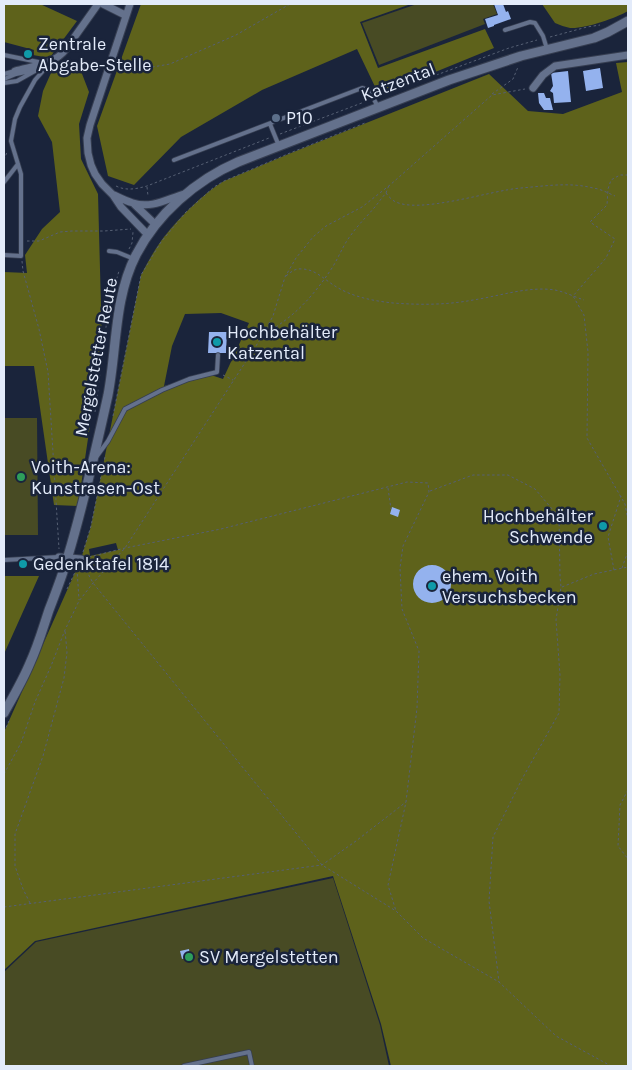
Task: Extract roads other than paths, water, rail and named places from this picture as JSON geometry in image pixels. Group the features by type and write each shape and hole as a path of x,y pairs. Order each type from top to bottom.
{"street":[{"path":"15,71 48,62 63,53 98,4"},
{"path":"103,4 125,15"},
{"name":"Katzental","path":"130,4 90,125 87,138 88,153 91,165 102,184 148,235 187,194 208,178 224,169 376,103 484,67 547,49 584,41 601,35 628,21"},
{"path":"533,88 542,75 555,66 628,55"},
{"name":"Katzental","path":"113,195 134,204 150,205 187,194"},
{"name":"Katzental","path":"134,204 156,225"},
{"name":"Mergelstetter Reute","path":"4,714 30,663 93,462 108,392 121,296 128,274 130,257 148,235"},
{"path":"63,557 81,559"}],"lane":[{"path":"505,30 533,22 537,25 544,38 547,49"},
{"path":"4,55 48,62"},
{"path":"4,83 17,82 48,62"},
{"path":"4,255 22,256 21,174 11,141 15,119 35,80 48,62"},
{"path":"4,79 16,74 39,69"},
{"path":"4,74 15,71"},
{"path":"174,160 362,88 369,90 376,103"},
{"path":"270,124 279,146"},
{"path":"4,182 18,164"},
{"path":"109,251 130,257"},
{"path":"93,462 108,441 125,409 189,379 217,372 218,355"},
{"path":"4,560 63,557"},
{"path":"184,1066 249,1052 252,1066"}],"place":[{"name":"Zentrale Abgabe-Stelle","path":"28,54"},
{"name":"P10","path":"276,118"},
{"name":"Hochbehälter Katzental","path":"217,342"},
{"name":"Voith-Arena: Kunstrasen-Ost","path":"21,477"},
{"name":"Hochbehälter Schwende","path":"603,526"},
{"name":"Gedenktafel 1814","path":"23,564"},
{"name":"ehem. Voith Versuchsbecken","path":"432,586"},
{"name":"SV Mergelstetten","path":"189,957"}]}
